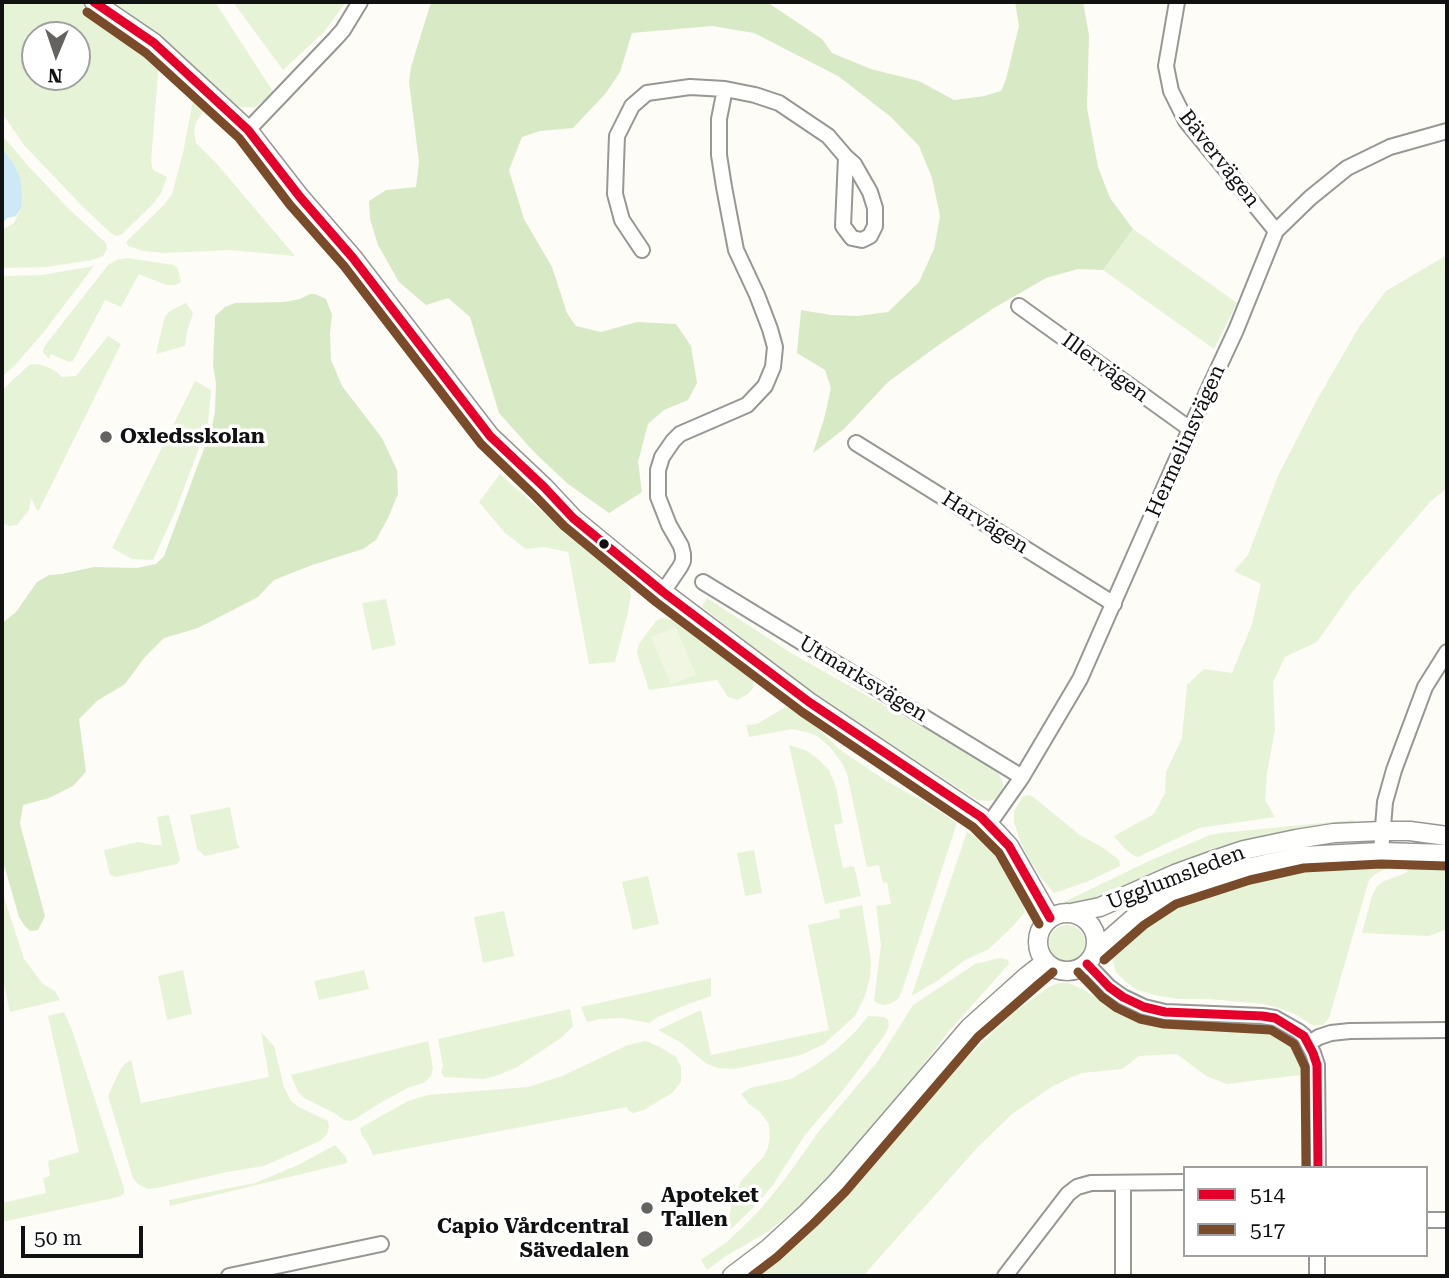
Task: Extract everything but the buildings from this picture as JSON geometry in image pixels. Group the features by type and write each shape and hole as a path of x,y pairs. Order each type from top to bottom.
{"street":[{"path":"94,2 154,43 248,130 299,197 353,258 490,436 544,487 573,519 663,592 809,702 989,824 1009,846 1050,918 1042,926 1038,936 1040,953 1045,962 1063,972 1073,971 1091,957 1116,992 1144,1007 1165,1012 1275,1018 1298,1031 1309,1044 1317,1065 1318,1166"},
{"path":"248,130 343,30 360,2"},
{"name":"Bävervägen","path":"1177,2 1166,66 1174,99 1186,121 1276,230"},
{"path":"642,250 622,220 615,194 618,136 632,106 647,93 690,87 725,89 755,95 779,103 828,136 854,164 870,192 875,208 875,226 870,236 862,240 852,238 843,226 846,158"},
{"path":"663,592 680,567 683,554 658,497 658,470 662,457 680,434 747,405 765,386 773,367 775,347 758,295 736,250 724,187 719,155 719,119 725,89"},
{"name":"Hermelinsvägen","path":"989,824 1022,777 1080,679 1236,330 1276,230 1347,168 1390,147 1447,131"},
{"name":"Illervägen","path":"1019,306 1190,429"},
{"name":"Harvägen","path":"856,443 1114,604"},
{"name":"Utmarksvägen","path":"704,582 1022,777"},
{"path":"1381,852 1385,802 1403,744 1425,687 1447,652"},
{"name":"Ugglumsleden","path":"1050,918 1100,907 1175,874 1244,850 1296,839 1382,831 1410,831 1447,836"},
{"name":"Ugglumsleden","path":"1091,957 1137,915 1170,894 1204,881 1302,856 1381,852 1447,854"},
{"name":"Ugglumsleden","path":"1071,913 1084,918 1094,929 1097,943 1091,957"},
{"path":"732,1276 769,1248 806,1214 969,1028 1045,962"},
{"path":"1309,1044 1320,1037 1350,1031 1447,1030"},
{"path":"1005,1276 1068,1194 1077,1187 1091,1183 1183,1182"},
{"path":"1123,1183 1123,1276"},
{"path":"1428,1220 1447,1220"},
{"path":"229,1276 381,1244"},
{"path":"1317,1257 1317,1276"}],"green space":[{"path":"2,2 80,2 120,28 159,61 151,161 153,170 167,177 161,193 152,205 122,234 112,234 24,145 2,113"},
{"path":"105,2 215,2 274,93 255,107 232,107"},
{"path":"233,2 346,2 324,32 283,70"},
{"path":"431,2 767,2 822,39 832,53 871,69 919,81 954,100 1001,91 1019,26 1015,2 1083,2 1089,35 1087,108 1098,167 1110,198 1133,229 1103,270 1078,269 1046,278 940,344 888,382 844,429 813,453 831,388 825,370 797,353 801,310 857,316 888,312 919,282 934,249 940,216 932,178 919,146 891,117 838,76 754,33 712,26 632,33 620,72 606,93 573,128 540,131 522,137 509,170 524,219 552,267 567,313 576,326 601,332 637,322 676,324 691,346 697,383 688,400 664,410 648,424 638,462 642,492 609,513 568,484 499,413 470,317 448,298 426,305 399,282 378,245 370,219 369,201 386,190 416,187 419,162 409,82"},
{"path":"194,95 206,108 196,122 196,143 295,256 230,250 165,253 128,246 126,242 172,194"},
{"path":"2,135 69,209 106,243 107,249 103,256 46,267 2,268 2,230 14,223 21,208 13,163 2,148"},
{"path":"1133,229 1237,303 1214,349 1103,270"},
{"path":"1447,255 1447,488 1431,501 1353,591 1317,642 1285,657 1273,682 1275,729 1265,800 1275,817 1199,828 1138,857 1133,855 1114,836 1154,814 1165,793 1166,772 1182,738 1187,685 1204,669 1232,673 1252,624 1261,584 1234,571 1248,555 1278,476 1318,398 1359,327 1386,291"},
{"path":"127,258 174,265 178,269 181,282 166,285 139,274 121,307 105,300 73,361 69,362 51,354 49,359 43,352 44,347 108,265"},
{"path":"94,266 43,333 2,377 2,276 42,275"},
{"path":"310,294 326,299 332,315 331,360 342,386 382,438 397,470 398,494 388,518 376,540 363,549 274,580 258,597 198,628 164,638 145,657 125,684 97,701 79,719 86,772 73,786 49,798 23,805 20,824 45,916 38,930 30,931 19,917 2,858 2,623 16,612 37,582 49,575 94,567 137,568 156,564 164,556 211,430 215,412 215,316 235,303 284,302"},
{"path":"186,303 193,314 185,346 156,354 165,316"},
{"path":"108,336 121,344 38,512 31,498 29,510 17,525 8,526 2,523 2,390 29,365 42,365 62,377 76,376"},
{"path":"195,381 211,390 208,424 175,512 153,560 132,559 112,548"},
{"path":"500,474 628,586 631,595 615,662 589,664 568,552 544,547 526,549 505,533 479,502"},
{"path":"707,598 791,653 983,761 998,772 1003,783 1002,792 997,799 977,800 821,699 702,607"},
{"path":"386,599 396,645 372,650 362,603"},
{"path":"662,618 673,620 752,677 754,687 737,700 728,697 717,680 649,690 637,653 639,644 656,621"},
{"path":"676,627 696,675 671,685 651,637"},
{"path":"788,707 802,712 839,749 957,823 902,991 898,999 890,1004 883,1005 874,1001 881,945 876,906 891,904 887,882 883,883 879,865 867,867 847,774 842,763 830,747 817,736 806,732 792,729 749,737 746,725 757,724"},
{"path":"789,745 805,750 829,770 836,787 843,823 834,825 843,868 854,866 861,896 825,904"},
{"path":"1026,795 1032,796 1081,836 1102,847 1119,860 1120,866 1089,881 1054,893 1028,858 1014,822 1014,811"},
{"path":"230,807 240,848 205,856 197,849 190,815"},
{"path":"169,815 180,860 177,864 116,877 110,875 104,850 138,842 162,845 157,817"},
{"path":"1356,821 1092,904 1069,905 1064,902 1210,835"},
{"path":"967,832 981,839 998,859 1023,901 1025,912 989,949 965,960 913,995 912,994"},
{"path":"754,850 762,893 745,896 737,853"},
{"path":"1395,860 1396,863 1369,880 1329,1018 1323,1025 1312,1025 1295,1014 1263,1004 1155,995 1137,990 1116,972 1112,959 1120,940 1150,920 1178,907 1251,882 1287,873"},
{"path":"1409,866 1447,867 1447,929 1429,936 1362,933 1377,886 1407,872"},
{"path":"648,876 659,924 633,930 622,882"},
{"path":"2,891 24,959 43,984 55,991 60,1000 10,1012 2,976"},
{"path":"862,905 871,961 870,978 855,1016 824,1044 801,1055 734,1069 718,1068 707,1064 680,1042 658,1030 701,1010 711,1055 829,1030 808,925 840,918 839,910"},
{"path":"504,911 514,956 483,963 474,917"},
{"path":"1067,925 1080,930 1085,943 1080,956 1067,961 1054,956 1049,943 1054,930"},
{"path":"1000,958 1008,960 1009,964 950,1030 875,1127 841,1166 806,1201 769,1231 707,1270 701,1260 728,1241 758,1212 820,1130 878,1061 913,1005 975,964"},
{"path":"183,970 192,1014 167,1020 158,976"},
{"path":"364,970 369,989 319,1000 314,981"},
{"path":"711,978 711,996 649,1023 623,1018 587,1022 581,1007"},
{"path":"1058,983 1069,983 1108,1005 1138,1017 1167,1022 1261,1026 1284,1034 1298,1045 1305,1057 1300,1075 1227,1084 1206,1076 1177,1054 1139,1056 1122,1069 1082,1073 1053,1086 1012,1114 977,1148 863,1276 754,1276 839,1199 955,1069 1013,1013"},
{"path":"570,1009 573,1026 561,1038 517,1067 484,1079 444,1077 441,1072 443,1066 438,1039"},
{"path":"64,1012 124,1194 2,1222 2,1203 46,1193 43,1178 50,1176 48,1161 79,1152 48,1016"},
{"path":"868,1016 884,1017 888,1020 889,1026 884,1036 805,1135 773,1185 730,1230 726,1227 732,1201 741,1181 764,1156 770,1138 769,1124 741,1094 750,1088 791,1079 815,1065 837,1049"},
{"path":"261,1032 274,1046 284,1087 291,1101 328,1121 327,1134 320,1141 264,1166 157,1188 148,1189 138,1184 133,1178 108,1096 120,1070 131,1060 141,1103 269,1077"},
{"path":"428,1041 433,1068 431,1076 424,1083 410,1087 350,1121 304,1098 298,1092 291,1075"},
{"path":"646,1041 676,1057 681,1067 681,1082 672,1093 644,1110 633,1113 627,1107 373,1155 361,1134 360,1128 408,1101 428,1095 528,1087 562,1076 628,1045"},
{"path":"335,1145 346,1157 347,1163 170,1206 169,1200 255,1183 298,1165"}],"water":[{"path":"2,148 20,177 22,197 21,208 16,216 7,218 2,224"}],"transit line":[{"name":"514","path":"94,2 154,43 248,130 300,197 353,258 490,436 573,518 663,592 809,702 981,817 1009,846 1050,918"},
{"name":"517","path":"87,12 146,53 239,138 290,205 344,266 481,444 564,526 656,602 802,712 973,827 999,853 1039,924"},
{"name":"517","path":"1104,960 1144,925 1176,904 1250,880 1304,868 1381,864 1447,866"},
{"name":"514","path":"1087,964 1109,987 1144,1007 1165,1012 1275,1018 1304,1036 1317,1065 1318,1166"},
{"name":"517","path":"752,1276 777,1257 845,1192 978,1037 1053,972"},
{"name":"517","path":"1078,972 1102,997 1140,1019 1164,1024 1271,1030 1294,1044 1305,1067 1306,1166"}],"place":[{"name":"Oxledsskolan","path":"106,437"},
{"name":"Apoteket Tallen","path":"647,1208"},
{"name":"Capio Vårdcentral Sävedalen","path":"645,1239"}]}
